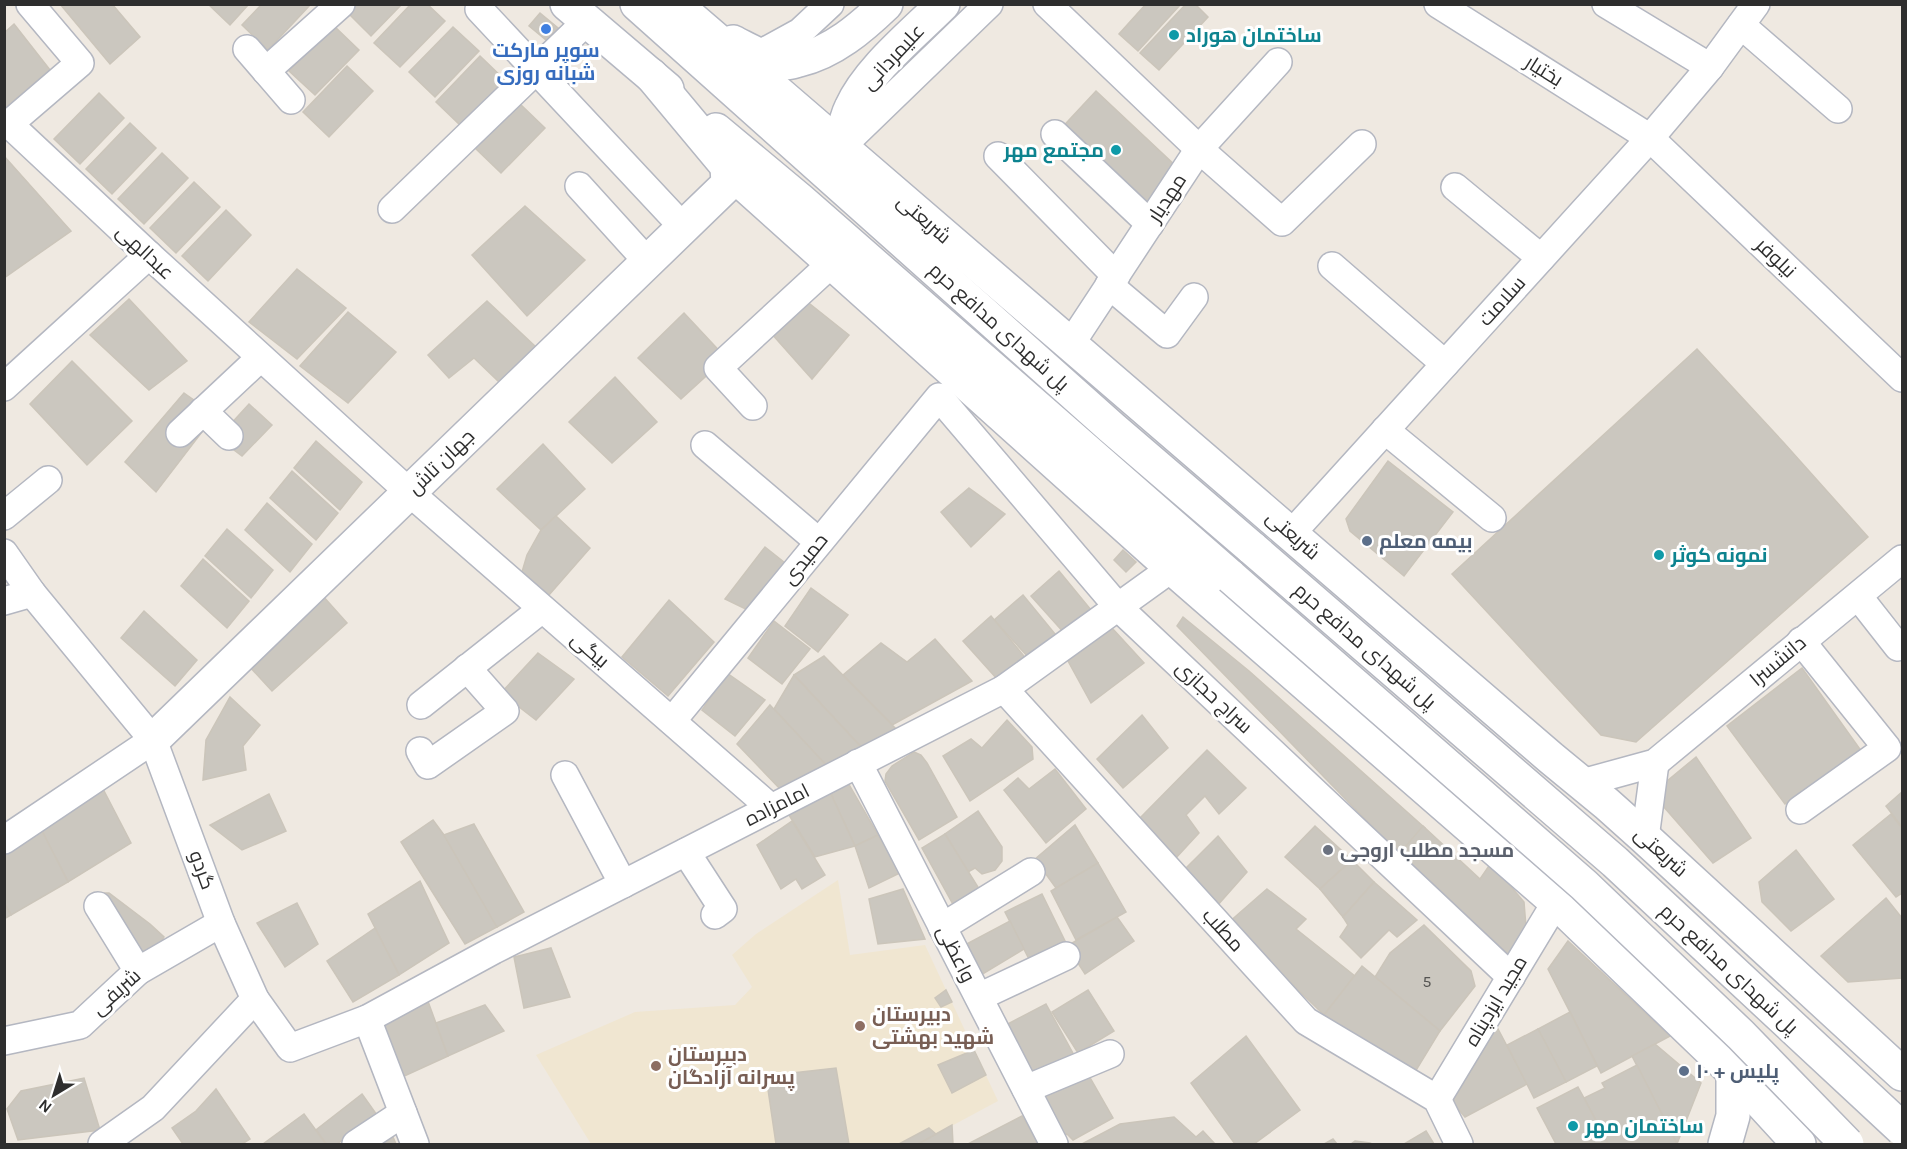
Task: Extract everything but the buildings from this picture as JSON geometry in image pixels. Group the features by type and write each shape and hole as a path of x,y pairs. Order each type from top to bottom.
{"main road":[{"name":"شریعتی","path":"636,4 1070,345 1551,758 1595,793 1895,1058"},
{"name":"علیمردانی","path":"686,14 758,55 787,63 812,57 835,46 886,4"},
{"name":"علیمردانی","path":"831,158 850,109 861,89 877,69 943,4"},
{"path":"577,13 651,75 734,179 832,263 1172,568 1556,902 1733,1072 1799,1144"},
{"name":"شریعتی","path":"686,14 831,158"},
{"name":"پل شهدای مدافع حرم","path":"651,75 800,200 1584,885 1741,1035 1847,1144"},
{"name":"پل شهدای مدافع حرم","path":"831,158 1112,428 1615,862 1902,1129"},
{"name":"جهان تاش","path":"153,740 734,179"},
{"path":"1476,834 1505,824 1523,814 1534,804 1543,792 1551,758"},
{"path":"1556,902 1557,857 1561,841 1581,815 1594,808 1595,793"},
{"path":"1725,1144 1733,1116 1733,1072"}],"street":[{"name":"عبدالهی","path":"30,4 80,63 7,126 409,492"},
{"path":"266,71 341,4"},
{"path":"758,55 800,32 830,4"},
{"path":"831,158 989,4"},
{"path":"1047,4 1199,149 1282,222 1362,144"},
{"name":"بختیار","path":"1438,4 1650,138"},
{"path":"1606,4 1710,67"},
{"path":"479,9 683,227"},
{"path":"392,209 536,70 577,13"},
{"path":"1749,15 1838,109"},
{"name":"سلامت","path":"1291,534 1650,138 1710,67 1749,15"},
{"path":"247,49 291,99"},
{"name":"مهدیار","path":"1070,345 1199,149 1278,62"},
{"path":"1055,134 1150,224"},
{"name":"نیلوفر","path":"1650,138 1902,378"},
{"path":"998,156 1112,280 1167,334 1194,297"},
{"path":"579,186 647,261"},
{"path":"1455,187 1541,258"},
{"path":"4,387 149,255"},
{"path":"753,406 718,368 832,263"},
{"path":"1332,266 1445,364"},
{"path":"180,433 260,358"},
{"name":"حمیدی","path":"672,721 939,397"},
{"name":"سراج حجازی","path":"939,397 1118,607 1511,977"},
{"path":"203,411 229,436"},
{"path":"1386,430 1492,518"},
{"path":"705,446 819,542"},
{"path":"4,516 48,480"},
{"name":"بیگی","path":"409,492 771,808"},
{"name":"گردو","path":"4,553 32,593 153,740 221,922 255,999 290,1048"},
{"name":"دانشسرا","path":"1595,793 1655,764 1801,641 1902,560"},
{"name":"امامزاده","path":"290,1048 367,1019 504,945 1004,689 1172,568"},
{"path":"4,601 32,593"},
{"path":"1858,596 1898,647"},
{"path":"421,705 542,609"},
{"path":"1800,810 1887,748 1801,641"},
{"path":"420,751 428,765 505,711 467,668"},
{"name":"مطلب","path":"1004,689 1306,1021 1437,1099"},
{"path":"4,840 153,740"},
{"name":"واعظی","path":"858,763 1054,1144"},
{"path":"1645,838 1655,764"},
{"path":"565,775 623,884"},
{"path":"686,852 723,909 715,915"},
{"path":"942,927 1031,872"},
{"name":"مجید ایزدپناه","path":"1437,1099 1556,902"},
{"path":"98,906 138,971"},
{"name":"شریفی","path":"4,1041 80,1025 138,971 221,922"},
{"path":"979,997 1066,956"},
{"path":"102,1144 153,1108 255,999"},
{"path":"367,1019 415,1144"},
{"path":"1026,1089 1110,1054"},
{"path":"1437,1099 1459,1144"},
{"path":"356,1144 403,1113"}],"shaded area":[{"name":"دبیرستان شهید بهشتی","path":"838,880 850,955 925,945 998,1101 918,1144 591,1144 536,1055 635,1012 735,1005 752,987 732,955 756,934"}],"place":[{"name":"سوپر مارکت شبانه روزی","path":"546,29"},
{"name":"ساختمان هوراد","path":"1174,35"},
{"name":"مجتمع مهر","path":"1116,150"},
{"name":"بیمه معلم","path":"1367,541"},
{"name":"نمونه کوثر","path":"1659,555"},
{"name":"مسجد مطلب اروجی","path":"1328,850"},
{"name":"دبیرستان شهید بهشتی","path":"860,1026"},
{"name":"دبیرستان پسرانه آزادگان","path":"656,1066"},
{"name":"پلیس + ۱۰","path":"1684,1071"},
{"name":"ساختمان مهر","path":"1573,1126"}]}
